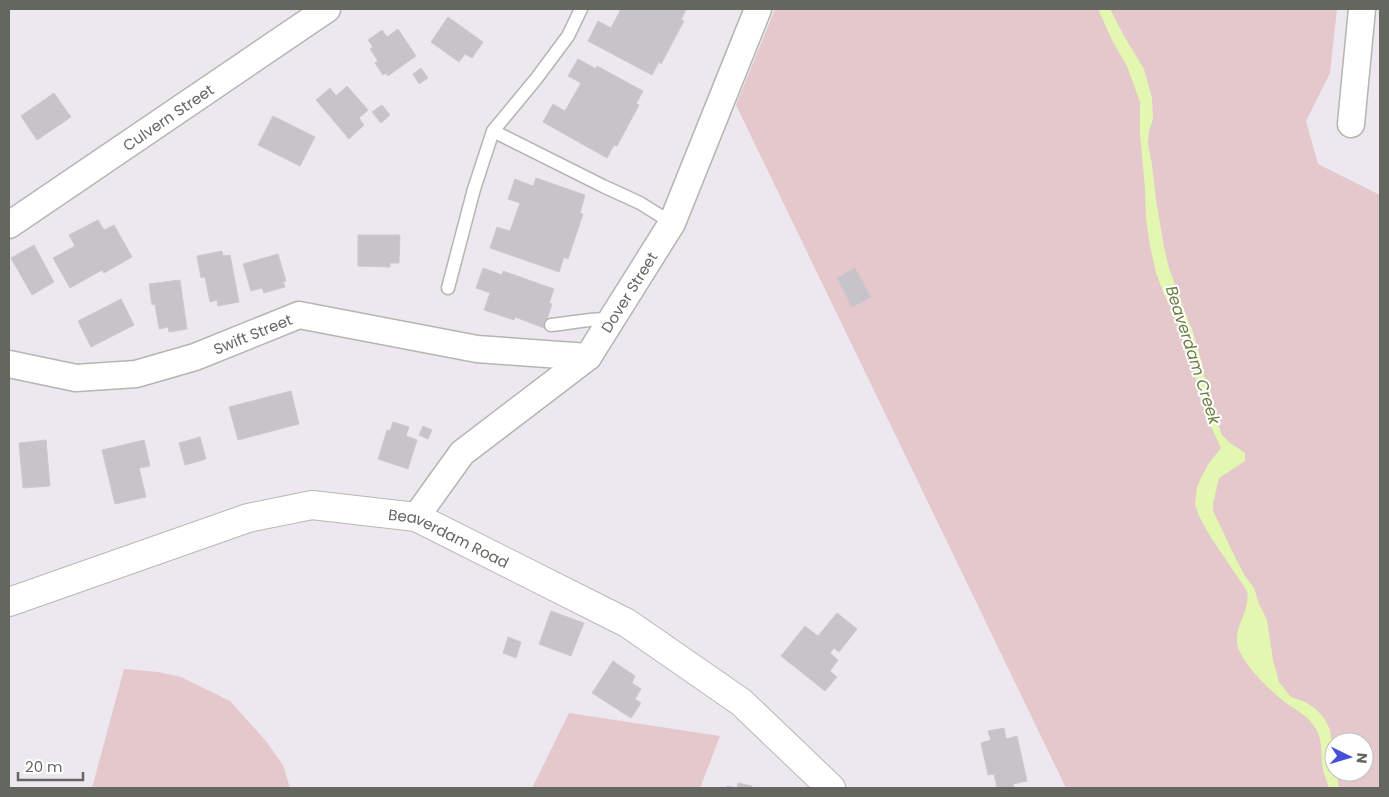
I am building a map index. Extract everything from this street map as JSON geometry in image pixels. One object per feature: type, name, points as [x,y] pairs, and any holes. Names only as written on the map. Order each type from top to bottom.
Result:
[{"type":"street","name":"Culvern Street","points":[[9,225],[327,9]]},
{"type":"street","name":"Dover Street","points":[[416,517],[462,453],[588,357],[672,222],[758,9]]},
{"type":"street","points":[[1351,124],[1362,9]]},
{"type":"street","name":"Swift Street","points":[[9,364],[76,378],[136,374],[195,357],[299,315],[477,349],[588,357]]},
{"type":"street","name":"Beaverdam Road","points":[[9,602],[248,518],[312,505],[416,517],[627,623],[740,702],[831,788]]},
{"type":"lane","points":[[448,288],[474,189],[493,131],[536,79],[568,36],[581,9]]},
{"type":"lane","points":[[493,131],[640,203],[672,222]]},
{"type":"lane","points":[[551,325],[594,318],[612,319]]},
{"type":"shaded area","points":[[775,9],[1337,9],[1330,73],[1306,121],[1318,164],[1380,195],[1380,788],[1066,788],[736,105]]},
{"type":"shaded area","points":[[124,669],[158,672],[181,677],[230,701],[266,741],[283,765],[290,788],[92,788]]},
{"type":"shaded area","points":[[569,713],[720,736],[700,788],[532,788]]},
{"type":"water","points":[[1098,9],[1110,9],[1144,69],[1152,98],[1153,119],[1149,131],[1148,144],[1169,268],[1192,329],[1202,363],[1208,398],[1222,435],[1245,453],[1245,461],[1219,478],[1213,511],[1237,561],[1254,588],[1267,620],[1273,660],[1279,682],[1291,697],[1305,702],[1316,709],[1324,718],[1330,730],[1330,732],[1324,732],[1324,773],[1319,736],[1314,726],[1305,716],[1265,684],[1251,669],[1241,654],[1238,647],[1237,633],[1248,599],[1247,591],[1210,536],[1195,504],[1197,487],[1201,478],[1209,463],[1221,448],[1207,418],[1198,392],[1191,351],[1179,318],[1165,297],[1156,273],[1146,219],[1140,134],[1140,102],[1127,66],[1113,42]]},
{"type":"water","points":[[1327,782],[1338,782],[1339,788],[1329,788]]},
{"type":"building","points":[[621,9],[686,9],[681,20],[684,21],[661,64],[659,62],[652,75],[588,41],[598,21],[611,28]]},
{"type":"building","points":[[448,17],[483,42],[472,58],[465,54],[459,62],[431,42]]},
{"type":"building","points":[[398,29],[416,56],[388,76],[386,73],[383,75],[375,63],[378,61],[370,49],[373,47],[368,40],[382,30],[387,37]]},
{"type":"building","points":[[578,59],[596,69],[597,66],[643,91],[636,104],[639,105],[617,146],[614,145],[607,158],[543,122],[553,104],[565,111],[581,83],[568,76]]},
{"type":"building","points":[[421,68],[428,78],[419,84],[413,74]]},
{"type":"building","points":[[347,86],[368,110],[359,118],[364,125],[349,139],[316,100],[330,88],[336,96]]},
{"type":"building","points":[[54,93],[71,117],[37,140],[21,116]]},
{"type":"building","points":[[382,105],[390,115],[381,123],[372,112]]},
{"type":"building","points":[[273,116],[315,137],[300,166],[258,145]]},
{"type":"building","points":[[536,178],[585,195],[580,213],[583,214],[568,259],[564,257],[559,272],[490,248],[497,227],[510,231],[520,203],[508,199],[515,179],[533,186]]},
{"type":"building","points":[[98,220],[104,230],[114,225],[132,257],[104,273],[102,270],[70,288],[53,258],[75,246],[69,235]]},
{"type":"building","points":[[358,235],[400,235],[399,263],[390,263],[390,267],[358,266]]},
{"type":"building","points":[[34,245],[54,282],[32,295],[11,258]]},
{"type":"building","points":[[222,251],[223,256],[230,255],[239,302],[218,306],[217,300],[210,302],[205,277],[201,278],[197,256]]},
{"type":"building","points":[[278,254],[286,281],[283,282],[285,287],[264,293],[262,288],[251,291],[243,264]]},
{"type":"building","points":[[483,268],[502,275],[503,271],[554,289],[549,303],[552,304],[544,328],[515,317],[514,320],[484,310],[490,293],[476,288]]},
{"type":"building","points":[[855,268],[871,297],[852,307],[837,278]]},
{"type":"building","points":[[180,280],[187,329],[169,332],[168,327],[159,329],[155,304],[152,305],[149,284]]},
{"type":"building","points":[[121,299],[134,325],[91,347],[78,321]]},
{"type":"building","points":[[291,391],[299,424],[238,440],[229,407]]},
{"type":"building","points":[[393,422],[409,427],[406,436],[417,440],[408,469],[378,459],[387,430],[390,431]]},
{"type":"building","points":[[423,426],[432,430],[428,439],[419,435]]},
{"type":"building","points":[[200,437],[206,459],[185,465],[179,443]]},
{"type":"building","points":[[46,440],[50,486],[23,488],[19,443]]},
{"type":"building","points":[[144,440],[150,466],[139,468],[146,497],[115,504],[102,450]]},
{"type":"building","points":[[551,611],[584,623],[571,656],[539,644]]},
{"type":"building","points":[[837,613],[857,629],[839,652],[834,648],[830,653],[838,660],[830,671],[837,677],[825,691],[781,656],[805,626],[818,636]]},
{"type":"building","points":[[508,637],[521,642],[516,658],[503,653]]},
{"type":"building","points":[[613,661],[635,676],[632,683],[641,689],[635,699],[641,703],[631,718],[592,693]]},
{"type":"building","points":[[1004,728],[1006,739],[1017,736],[1027,781],[1013,784],[1014,788],[997,788],[994,774],[988,775],[981,743],[991,740],[988,731]]},
{"type":"building","points":[[738,783],[752,786],[752,788],[737,788]]},
{"type":"waterway","name":"Beaverdam Creek","points":[[1177,310],[1193,358]]}]
